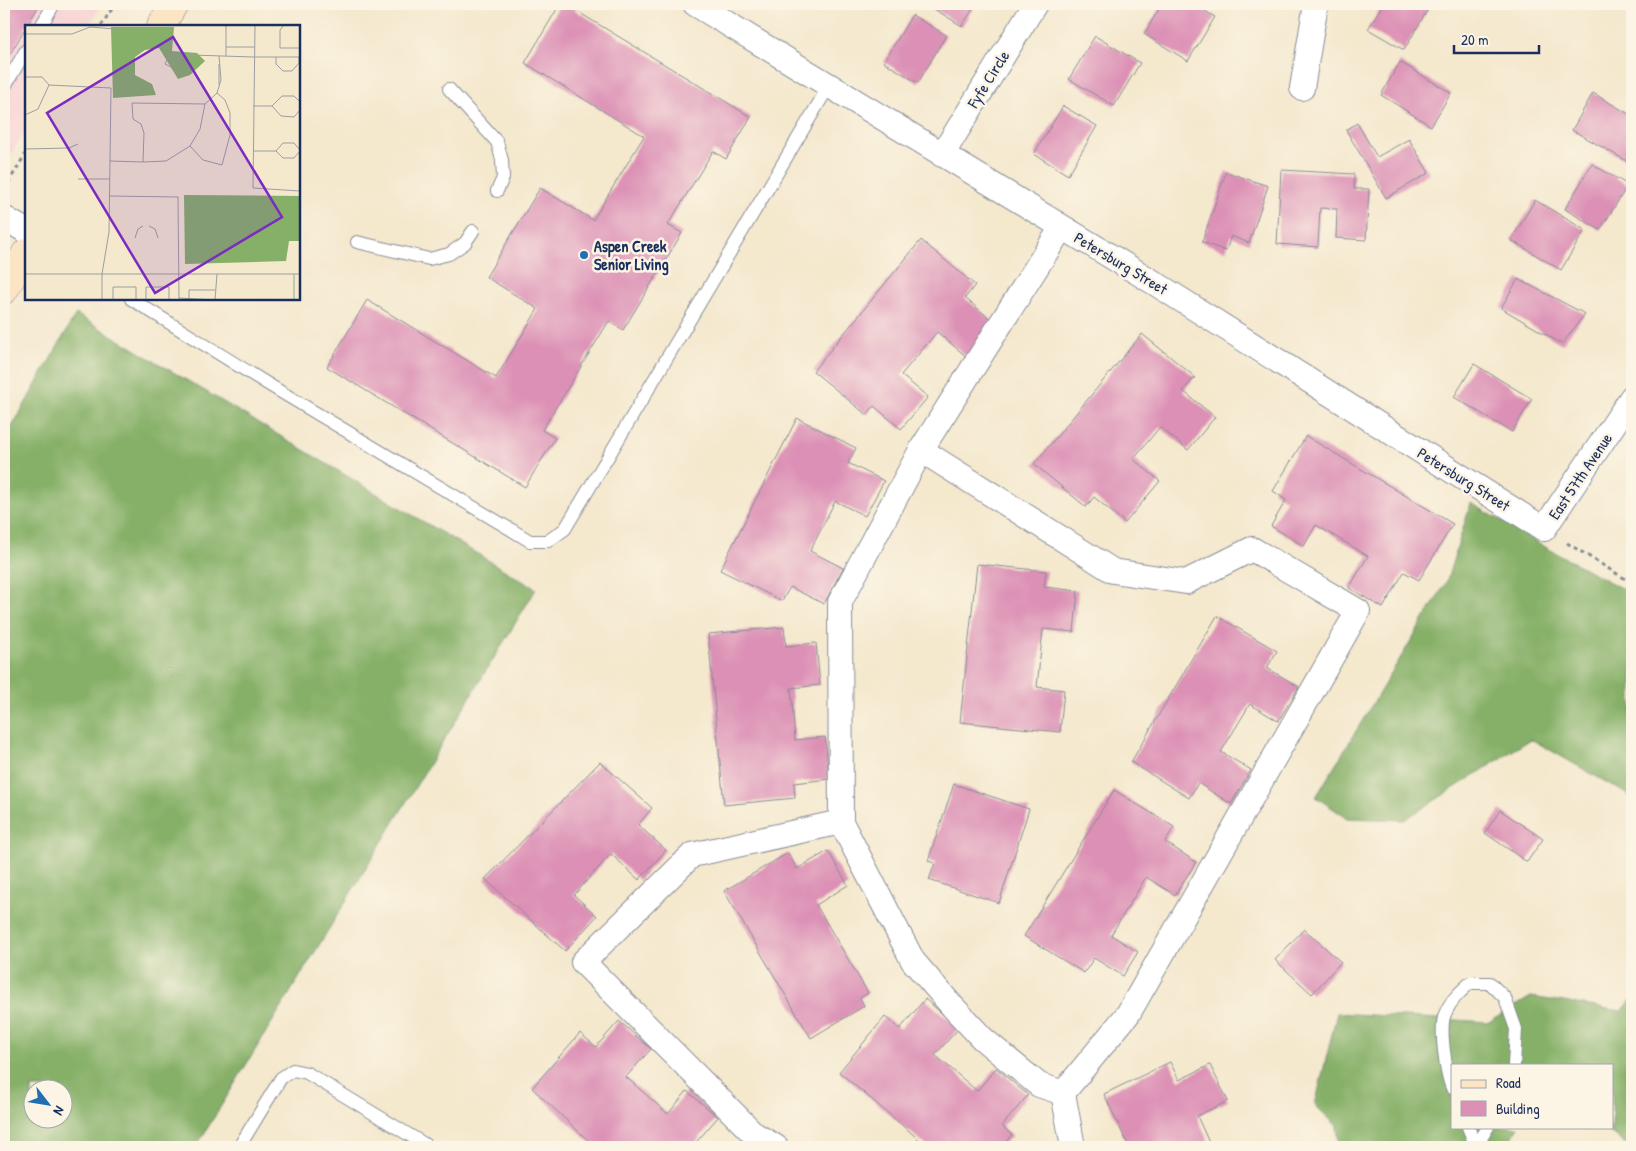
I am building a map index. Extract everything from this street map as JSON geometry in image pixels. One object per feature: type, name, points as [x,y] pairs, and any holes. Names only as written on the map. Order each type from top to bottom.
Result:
[{"type":"main road","points":[[162,25],[174,4]]},
{"type":"main road","points":[[4,290],[25,255]]},
{"type":"street","name":"Petersburg Street","points":[[695,4],[1162,287],[1544,529]]},
{"type":"street","name":"Fyfe Circle","points":[[942,154],[1035,4]]},
{"type":"street","points":[[1302,88],[1316,4]]},
{"type":"street","points":[[4,218],[25,230]]},
{"type":"street","points":[[1062,227],[921,450],[840,602],[841,822],[913,961],[983,1039],[1039,1085],[1063,1093]]},
{"type":"street","name":"East 57th Avenue","points":[[1544,529],[1632,397]]},
{"type":"street","points":[[921,450],[1113,571],[1186,582],[1252,549],[1358,611],[1128,1014],[1063,1093],[1073,1147]]},
{"type":"street","points":[[776,1147],[754,1134],[583,962],[692,855],[841,822]]},
{"type":"lane","points":[[42,25],[54,4]]},
{"type":"lane","points":[[4,88],[25,52]]},
{"type":"lane","points":[[133,300],[271,386],[530,541],[548,541],[565,529],[829,86]]},
{"type":"lane","points":[[449,89],[497,142],[502,160],[503,178],[497,190]]},
{"type":"lane","points":[[357,242],[429,259],[449,254],[465,244],[473,231]]},
{"type":"lane","points":[[1451,1086],[1448,1079],[1444,1048],[1444,1016],[1453,998],[1470,983],[1490,983],[1506,998],[1516,1029],[1514,1064]]},
{"type":"lane","points":[[239,1147],[281,1078],[293,1070],[307,1073],[429,1147]]},
{"type":"lane","points":[[1468,1128],[1476,1147]]},
{"type":"lane","points":[[1476,1147],[1487,1128]]},
{"type":"path","points":[[102,25],[114,4]]},
{"type":"path","points":[[4,190],[25,155]]},
{"type":"path","points":[[1544,529],[1632,583]]},
{"type":"shaded area","points":[[4,4],[102,4],[90,25],[25,25],[25,131],[4,166]]},
{"type":"green space","points":[[76,314],[536,589],[196,1147],[4,1147],[4,441]]},
{"type":"green space","points":[[1471,503],[1547,548],[1632,594],[1632,797],[1531,739],[1404,820],[1347,818],[1316,797],[1446,583]]},
{"type":"green space","points":[[1531,997],[1622,1011],[1632,999],[1632,1147],[1604,1128],[1614,1128],[1614,1064],[1451,1064],[1451,1128],[1518,1128],[1505,1147],[1339,1147],[1337,1126],[1315,1105],[1337,1013],[1489,1022]]},
{"type":"building","points":[[4,4],[40,4],[27,25],[25,25],[25,29],[4,64]]},
{"type":"building","name":"Aspen Creek Senior Living","points":[[560,4],[565,4],[751,117],[726,159],[713,151],[668,225],[682,233],[623,330],[609,321],[542,430],[555,438],[525,487],[327,367],[367,300],[496,378],[538,309],[486,277],[540,188],[593,220],[644,136],[525,63]]},
{"type":"building","points":[[926,4],[976,4],[962,26]]},
{"type":"building","points":[[1162,4],[1193,4],[1215,17],[1188,61],[1144,34]]},
{"type":"building","points":[[1383,4],[1431,4],[1404,50],[1368,29]]},
{"type":"building","points":[[912,15],[946,35],[918,83],[884,62]]},
{"type":"building","points":[[1095,36],[1140,63],[1114,106],[1069,79]]},
{"type":"building","points":[[1400,62],[1451,93],[1431,126],[1381,95]]},
{"type":"building","points":[[1593,93],[1632,116],[1632,164],[1572,130]]},
{"type":"building","points":[[1063,106],[1097,126],[1068,175],[1034,154]]},
{"type":"building","points":[[1357,123],[1377,157],[1409,139],[1429,173],[1386,198],[1346,130]]},
{"type":"building","points":[[1592,164],[1628,185],[1600,230],[1565,209]]},
{"type":"building","points":[[1281,170],[1354,174],[1354,189],[1369,189],[1366,240],[1336,238],[1337,209],[1320,208],[1318,247],[1277,244]]},
{"type":"building","points":[[1226,172],[1268,186],[1249,243],[1231,236],[1226,251],[1202,242]]},
{"type":"building","points":[[1535,200],[1585,230],[1561,270],[1511,240]]},
{"type":"building","points":[[921,240],[975,285],[965,298],[995,323],[967,357],[937,332],[901,375],[928,397],[901,429],[874,406],[867,415],[813,371]]},
{"type":"building","points":[[1518,279],[1585,314],[1562,344],[1501,308]]},
{"type":"building","points":[[1142,334],[1195,377],[1183,391],[1215,417],[1188,450],[1160,427],[1133,459],[1160,481],[1125,523],[1094,497],[1086,507],[1034,464]]},
{"type":"building","points":[[1474,364],[1532,399],[1512,432],[1454,397]]},
{"type":"building","points":[[797,418],[856,448],[848,463],[884,481],[865,516],[835,501],[810,551],[843,568],[824,604],[790,587],[782,601],[720,570]]},
{"type":"building","points":[[1306,436],[1453,524],[1419,580],[1404,572],[1383,608],[1349,588],[1368,556],[1316,525],[1304,546],[1271,526],[1286,500],[1273,491]]},
{"type":"building","points":[[977,564],[1046,571],[1044,587],[1078,591],[1074,632],[1043,629],[1037,687],[1064,690],[1060,732],[960,722]]},
{"type":"building","points":[[1217,616],[1277,651],[1267,668],[1299,687],[1278,721],[1250,704],[1221,752],[1251,770],[1231,804],[1198,783],[1189,798],[1131,762]]},
{"type":"building","points":[[784,627],[786,646],[816,643],[820,685],[791,688],[795,740],[825,737],[829,779],[794,783],[795,798],[724,805],[708,634]]},
{"type":"building","points":[[600,762],[652,808],[638,825],[666,850],[639,880],[611,854],[574,895],[597,916],[565,951],[485,879]]},
{"type":"building","points":[[954,784],[1029,809],[999,903],[929,880],[935,863],[928,861]]},
{"type":"building","points":[[1114,790],[1174,827],[1165,842],[1196,862],[1175,895],[1146,877],[1111,935],[1138,952],[1123,976],[1094,958],[1084,973],[1024,936]]},
{"type":"building","points":[[1500,810],[1543,839],[1527,862],[1485,833]]},
{"type":"building","points":[[828,851],[848,885],[816,905],[868,993],[860,998],[864,1006],[811,1038],[724,891],[788,853],[797,869]]},
{"type":"building","points":[[1304,929],[1341,962],[1312,994],[1275,960]]},
{"type":"building","points":[[925,999],[959,1028],[935,1055],[977,1091],[996,1068],[1028,1095],[1002,1126],[1012,1135],[1001,1147],[928,1147],[839,1072],[885,1017],[900,1029]]},
{"type":"building","points":[[619,1021],[651,1049],[626,1077],[668,1114],[687,1091],[718,1117],[692,1147],[595,1147],[532,1088],[580,1033],[596,1047]]},
{"type":"building","points":[[1170,1062],[1179,1080],[1210,1065],[1228,1101],[1197,1116],[1211,1147],[1129,1147],[1104,1094]]},
{"type":"place","name":"Aspen Creek Senior Living","points":[[584,255]]}]
